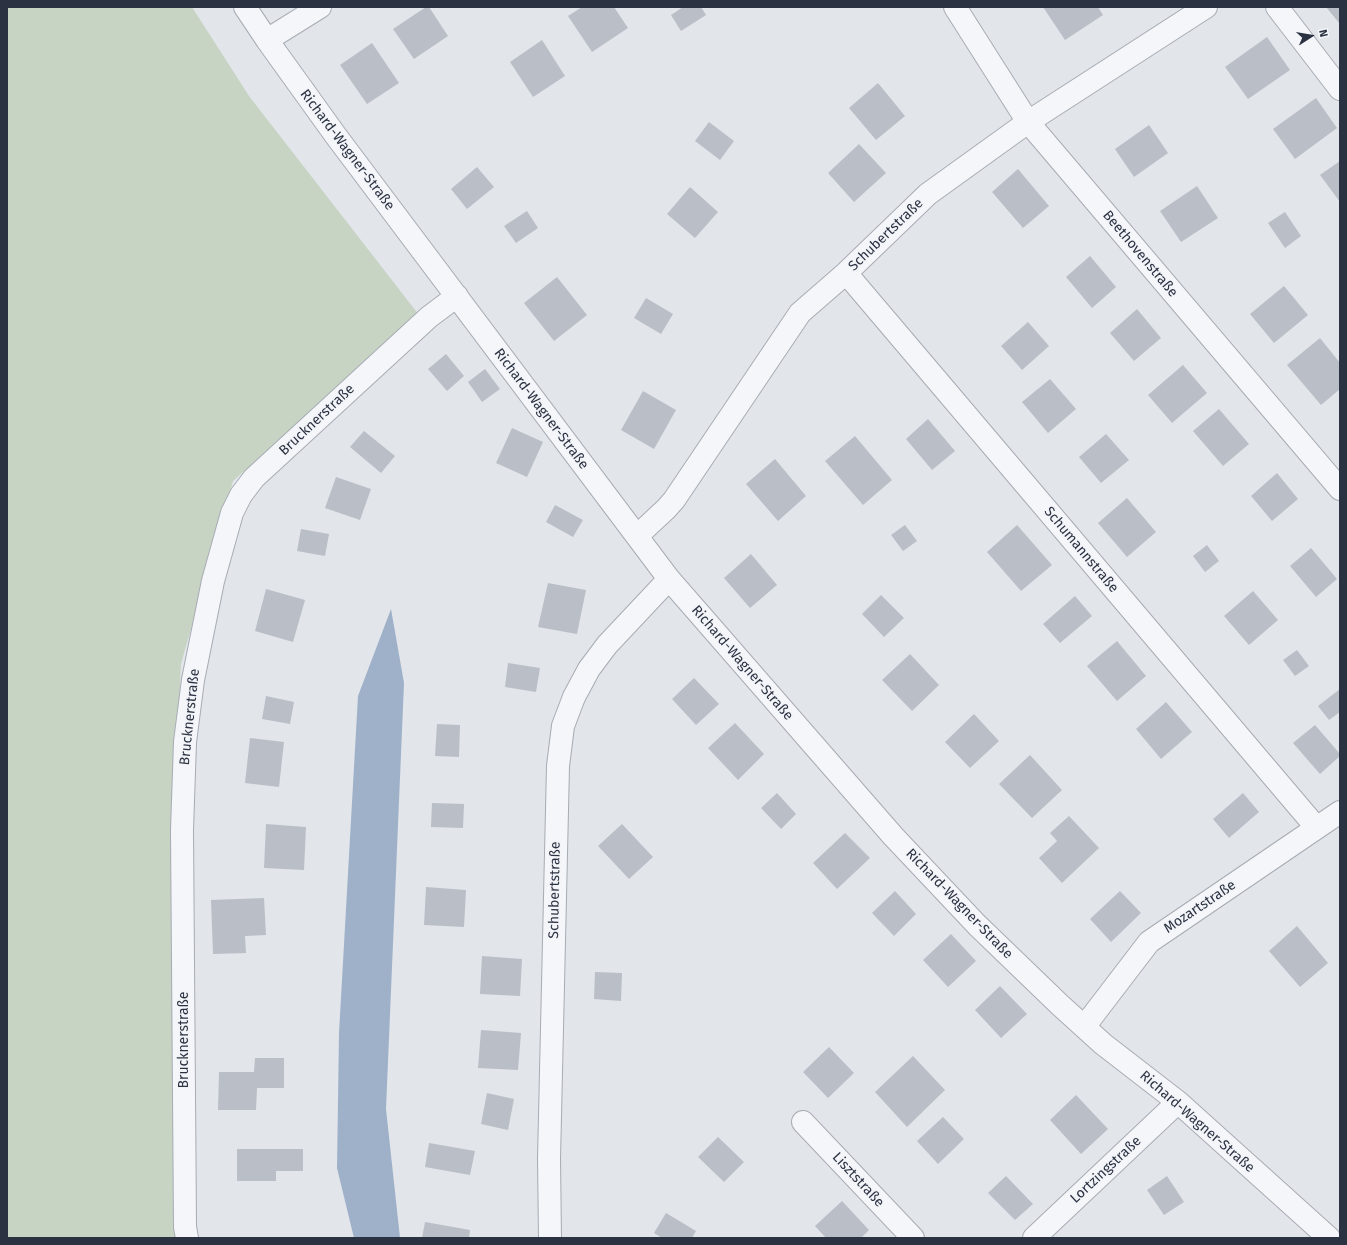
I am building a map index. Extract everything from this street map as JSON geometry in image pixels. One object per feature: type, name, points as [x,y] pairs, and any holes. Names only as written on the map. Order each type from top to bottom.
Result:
[{"type":"street","name":"Richard-Wagner-Straße","points":[[245,7],[336,136],[669,579],[893,836],[977,925],[1084,1027],[1103,1044],[1178,1102],[1329,1238]]},
{"type":"street","points":[[267,40],[320,7]]},
{"type":"street","name":"Beethovenstraße","points":[[955,7],[1028,122],[1340,489]]},
{"type":"street","name":"Schubertstraße","points":[[637,536],[674,500],[800,313],[846,273],[928,194],[1028,122],[1206,7]]},
{"type":"street","points":[[1278,7],[1340,89]]},
{"type":"street","name":"Schumannstraße","points":[[846,273],[1316,827]]},
{"type":"street","name":"Brucknerstraße","points":[[187,1238],[185,1212],[182,838],[185,742],[193,680],[211,589],[232,513],[240,495],[254,478],[429,317],[457,296]]},
{"type":"street","name":"Schubertstraße","points":[[550,1238],[549,1152],[558,766],[563,726],[574,697],[588,669],[607,645],[669,579]]},
{"type":"street","name":"Mozartstraße","points":[[1084,1027],[1149,942],[1340,812]]},
{"type":"street","name":"Lortzingstraße","points":[[1034,1238],[1178,1102]]},
{"type":"street","name":"Lisztstraße","points":[[803,1122],[913,1238]]},
{"type":"green space","points":[[7,7],[192,7],[249,96],[419,315],[233,481],[181,664],[171,892],[178,1238],[7,1238]]},
{"type":"water","points":[[391,609],[404,683],[386,1109],[400,1238],[354,1238],[337,1168],[339,1033],[358,696]]},
{"type":"building","points":[[426,7],[429,7],[448,36],[414,59],[393,29]]},
{"type":"building","points":[[582,7],[614,7],[628,28],[592,52],[568,16]]},
{"type":"building","points":[[683,7],[701,7],[706,15],[681,31],[671,15]]},
{"type":"building","points":[[1043,7],[1098,7],[1103,15],[1065,40]]},
{"type":"building","points":[[1326,7],[1340,7],[1340,24]]},
{"type":"building","points":[[1267,37],[1290,70],[1248,99],[1225,67]]},
{"type":"building","points":[[542,40],[565,76],[533,97],[510,62]]},
{"type":"building","points":[[372,43],[399,83],[367,104],[340,65]]},
{"type":"building","points":[[878,83],[905,116],[876,140],[849,108]]},
{"type":"building","points":[[1316,98],[1337,128],[1295,159],[1273,129]]},
{"type":"building","points":[[709,122],[734,141],[720,160],[695,141]]},
{"type":"building","points":[[1149,125],[1168,153],[1134,177],[1115,149]]},
{"type":"building","points":[[859,144],[886,173],[854,202],[828,173]]},
{"type":"building","points":[[1340,161],[1340,202],[1320,175]]},
{"type":"building","points":[[477,167],[494,187],[467,209],[451,189]]},
{"type":"building","points":[[1018,169],[1049,206],[1023,228],[992,192]]},
{"type":"building","points":[[1197,186],[1218,218],[1181,242],[1160,211]]},
{"type":"building","points":[[690,187],[718,212],[695,238],[667,214]]},
{"type":"building","points":[[527,211],[538,228],[516,243],[504,226]]},
{"type":"building","points":[[1285,212],[1301,236],[1285,248],[1268,223]]},
{"type":"building","points":[[1090,256],[1116,287],[1092,308],[1066,277]]},
{"type":"building","points":[[557,277],[587,315],[554,341],[524,303]]},
{"type":"building","points":[[1284,286],[1308,315],[1274,343],[1250,314]]},
{"type":"building","points":[[646,298],[673,314],[661,334],[634,318]]},
{"type":"building","points":[[1137,309],[1161,338],[1134,361],[1110,333]]},
{"type":"building","points":[[1028,322],[1049,346],[1022,370],[1001,346]]},
{"type":"building","points":[[1320,338],[1340,363],[1340,389],[1321,405],[1287,365]]},
{"type":"building","points":[[446,354],[464,376],[447,391],[428,369]]},
{"type":"building","points":[[1183,365],[1207,393],[1172,423],[1148,395]]},
{"type":"building","points":[[485,369],[500,389],[482,402],[468,382]]},
{"type":"building","points":[[1050,379],[1076,409],[1048,433],[1022,402]]},
{"type":"building","points":[[643,391],[676,410],[654,449],[621,430]]},
{"type":"building","points":[[1219,409],[1249,444],[1223,466],[1193,431]]},
{"type":"building","points":[[928,419],[955,451],[932,470],[906,439]]},
{"type":"building","points":[[512,428],[543,442],[527,477],[496,463]]},
{"type":"building","points":[[364,431],[395,456],[381,473],[350,447]]},
{"type":"building","points":[[1106,434],[1129,460],[1101,483],[1079,457]]},
{"type":"building","points":[[855,436],[892,480],[863,505],[825,461]]},
{"type":"building","points":[[775,459],[806,496],[778,521],[746,484]]},
{"type":"building","points":[[1277,473],[1298,499],[1272,521],[1251,496]]},
{"type":"building","points":[[336,477],[371,489],[360,520],[325,508]]},
{"type":"building","points":[[1127,498],[1156,532],[1127,557],[1098,523]]},
{"type":"building","points":[[555,505],[583,520],[573,537],[546,522]]},
{"type":"building","points":[[905,525],[917,541],[903,551],[891,535]]},
{"type":"building","points":[[1017,525],[1052,565],[1021,591],[987,552]]},
{"type":"building","points":[[301,529],[329,534],[325,556],[297,551]]},
{"type":"building","points":[[1207,545],[1219,561],[1205,572],[1193,556]]},
{"type":"building","points":[[1311,548],[1337,579],[1316,597],[1290,566]]},
{"type":"building","points":[[751,554],[777,585],[750,608],[724,578]]},
{"type":"building","points":[[548,583],[586,590],[577,634],[538,627]]},
{"type":"building","points":[[266,589],[305,600],[293,642],[255,631]]},
{"type":"building","points":[[1253,591],[1278,620],[1249,645],[1224,616]]},
{"type":"building","points":[[881,595],[904,618],[884,637],[862,614]]},
{"type":"building","points":[[1075,596],[1092,616],[1060,643],[1043,624]]},
{"type":"building","points":[[1117,641],[1146,676],[1117,701],[1087,666]]},
{"type":"building","points":[[1297,650],[1309,666],[1295,676],[1283,660]]},
{"type":"building","points":[[910,654],[939,685],[912,711],[882,680]]},
{"type":"building","points":[[508,663],[540,668],[536,692],[505,687]]},
{"type":"building","points":[[694,678],[719,704],[696,725],[672,699]]},
{"type":"building","points":[[1340,689],[1340,712],[1329,720],[1318,706]]},
{"type":"building","points":[[266,696],[294,702],[290,724],[262,719]]},
{"type":"building","points":[[1166,702],[1192,732],[1161,759],[1136,729]]},
{"type":"building","points":[[974,714],[999,741],[970,768],[945,742]]},
{"type":"building","points":[[735,723],[764,754],[738,780],[708,748]]},
{"type":"building","points":[[437,724],[460,725],[459,757],[435,756]]},
{"type":"building","points":[[1315,725],[1340,754],[1340,756],[1320,774],[1293,743]]},
{"type":"building","points":[[250,738],[284,742],[279,787],[245,783]]},
{"type":"building","points":[[1030,755],[1062,790],[1032,818],[999,784]]},
{"type":"building","points":[[777,793],[796,814],[781,829],[761,808]]},
{"type":"building","points":[[1243,793],[1259,812],[1229,838],[1213,819]]},
{"type":"building","points":[[432,803],[464,804],[463,828],[431,827]]},
{"type":"building","points":[[1069,816],[1099,848],[1062,883],[1039,858],[1057,841],[1050,833]]},
{"type":"building","points":[[266,824],[306,827],[304,870],[264,868]]},
{"type":"building","points":[[622,824],[653,857],[629,879],[598,846]]},
{"type":"building","points":[[845,833],[870,858],[837,889],[813,863]]},
{"type":"building","points":[[426,887],[466,890],[464,927],[424,925]]},
{"type":"building","points":[[895,891],[916,914],[894,936],[872,913]]},
{"type":"building","points":[[1120,891],[1141,913],[1111,942],[1090,919]]},
{"type":"building","points":[[264,898],[266,935],[245,936],[246,953],[213,954],[211,900]]},
{"type":"building","points":[[1297,926],[1328,963],[1300,987],[1269,951]]},
{"type":"building","points":[[951,934],[976,961],[948,987],[923,960]]},
{"type":"building","points":[[482,956],[522,959],[520,996],[480,994]]},
{"type":"building","points":[[595,972],[622,973],[621,1001],[594,999]]},
{"type":"building","points":[[1000,986],[1027,1014],[1001,1038],[975,1010]]},
{"type":"building","points":[[481,1030],[521,1033],[518,1070],[478,1068]]},
{"type":"building","points":[[829,1047],[854,1073],[828,1098],[803,1072]]},
{"type":"building","points":[[913,1056],[945,1090],[907,1127],[875,1092]]},
{"type":"building","points":[[255,1058],[284,1058],[284,1088],[257,1088],[256,1110],[218,1110],[219,1072],[254,1072]]},
{"type":"building","points":[[487,1093],[514,1099],[508,1130],[481,1124]]},
{"type":"building","points":[[1076,1095],[1108,1129],[1081,1154],[1050,1120]]},
{"type":"building","points":[[943,1117],[964,1139],[938,1164],[917,1141]]},
{"type":"building","points":[[718,1137],[744,1162],[724,1182],[698,1157]]},
{"type":"building","points":[[429,1143],[475,1151],[470,1175],[425,1167]]},
{"type":"building","points":[[237,1149],[303,1149],[303,1171],[276,1171],[276,1181],[237,1181]]},
{"type":"building","points":[[1006,1176],[1033,1204],[1015,1220],[988,1193]]},
{"type":"building","points":[[1167,1176],[1184,1202],[1164,1215],[1147,1190]]},
{"type":"building","points":[[842,1201],[869,1230],[861,1238],[826,1238],[815,1226]]},
{"type":"building","points":[[666,1213],[696,1231],[692,1238],[662,1238],[654,1233]]},
{"type":"building","points":[[425,1222],[470,1230],[469,1238],[422,1238]]}]
